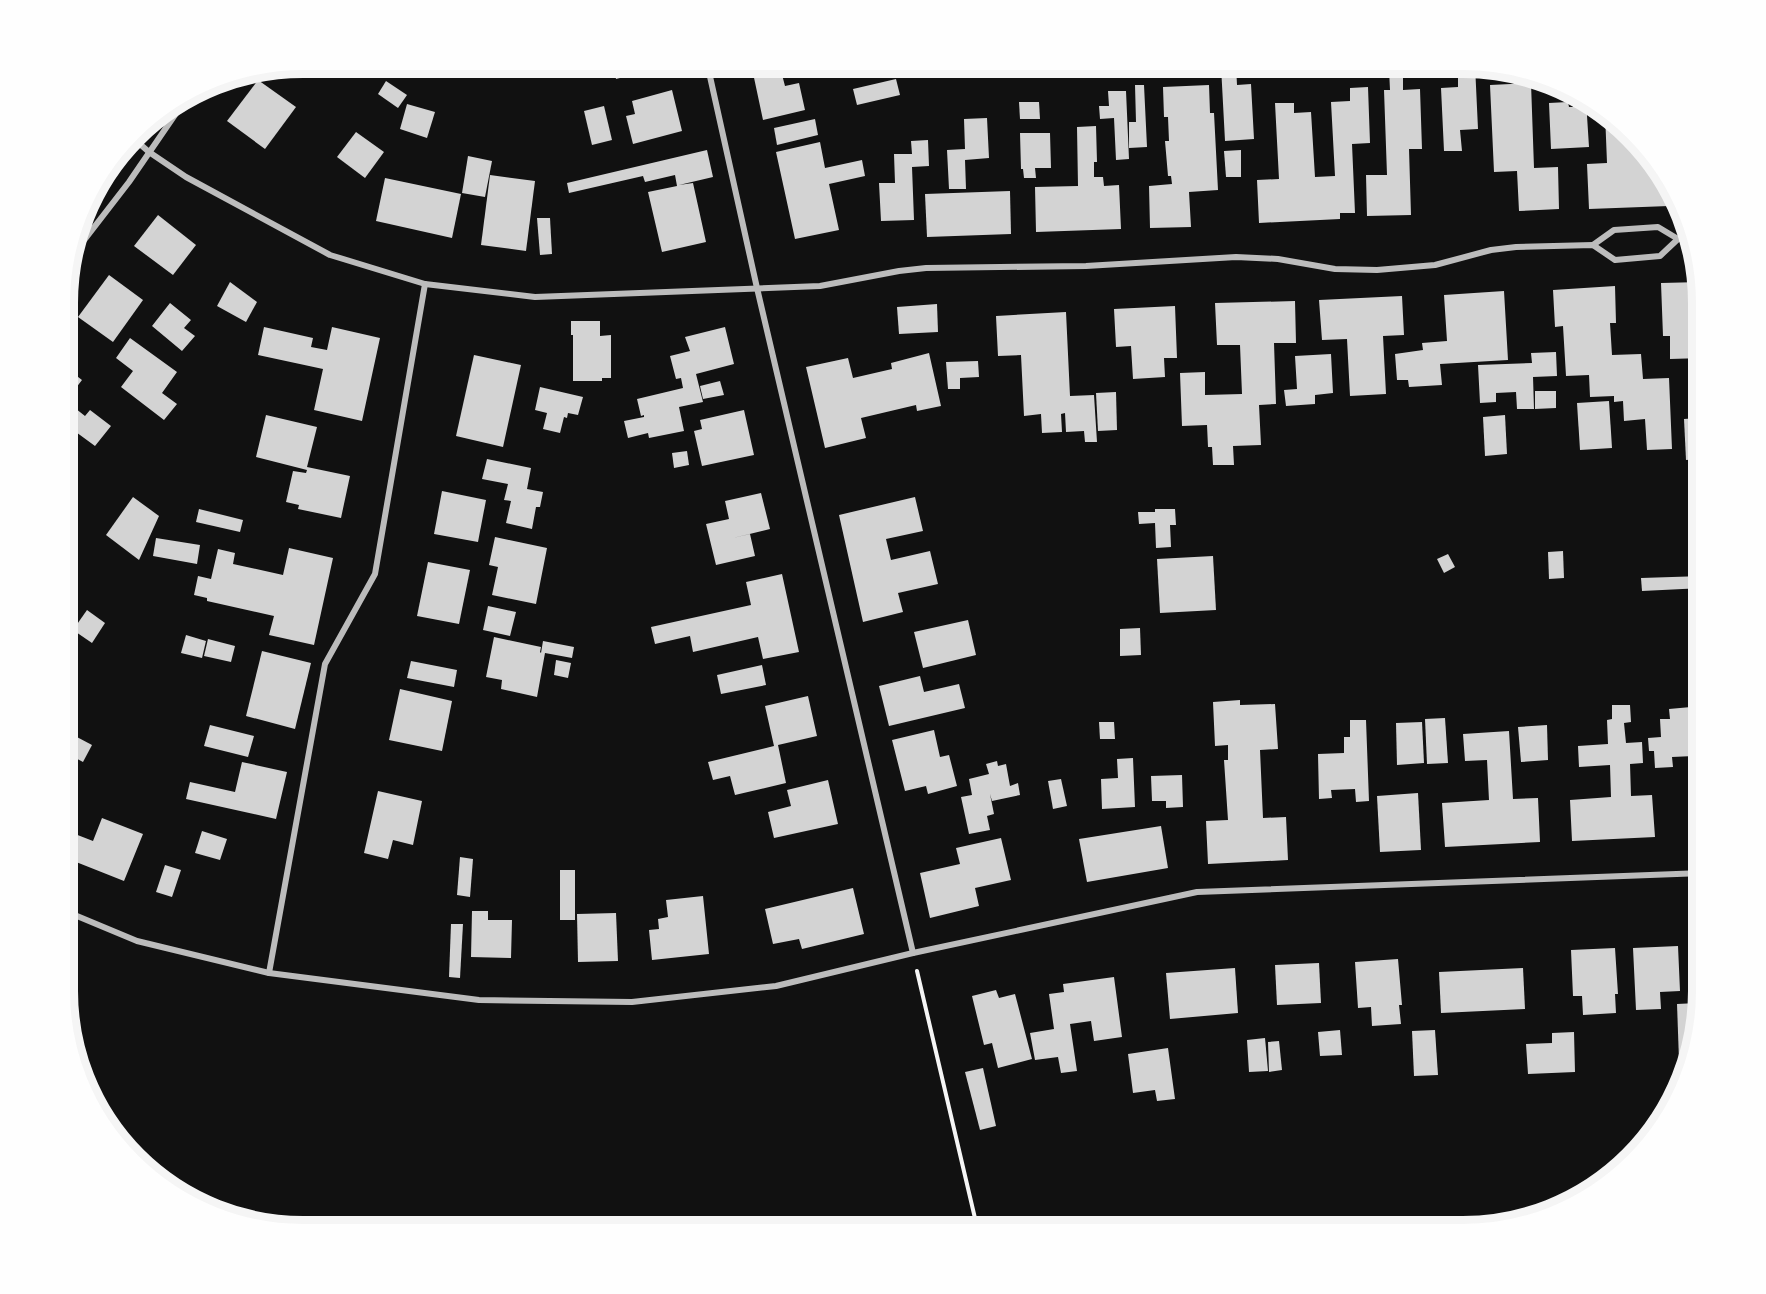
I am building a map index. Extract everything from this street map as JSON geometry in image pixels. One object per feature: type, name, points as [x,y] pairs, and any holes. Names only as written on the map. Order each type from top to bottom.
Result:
[{"type":"street","points":[[709,74],[757,288],[913,953]]},
{"type":"street","points":[[81,244],[129,182],[178,110]]},
{"type":"street","points":[[139,143],[186,177],[330,255],[425,284],[535,297],[820,286],[926,268],[1086,266],[1236,257],[1278,259],[1335,269],[1377,270],[1435,265],[1491,250],[1516,247],[1593,245],[1614,230],[1658,227],[1678,239],[1683,239]]},
{"type":"street","points":[[1593,245],[1615,260],[1660,256],[1678,239]]},
{"type":"street","points":[[269,973],[325,664],[375,574],[425,284]]},
{"type":"street","points":[[74,915],[137,941],[269,973],[479,1000],[632,1002],[776,986],[913,953],[1197,892],[1692,873]]},
{"type":"path","points":[[913,953],[975,1220]]},
{"type":"building","points":[[615,74],[636,74],[616,79]]},
{"type":"building","points":[[753,74],[782,74],[785,86],[799,83],[805,110],[763,120]]},
{"type":"building","points":[[1221,74],[1236,74],[1237,85],[1251,84],[1254,139],[1225,141]]},
{"type":"building","points":[[1389,74],[1403,74],[1403,90],[1420,89],[1422,149],[1409,149],[1411,215],[1367,216],[1366,175],[1387,175],[1384,90],[1390,90]]},
{"type":"building","points":[[1458,74],[1475,74],[1478,129],[1460,130],[1462,151],[1444,151],[1441,88],[1458,87]]},
{"type":"building","points":[[896,79],[900,95],[857,105],[853,89]]},
{"type":"building","points":[[258,80],[296,107],[265,149],[227,121]]},
{"type":"building","points":[[386,81],[407,95],[398,108],[378,94]]},
{"type":"building","points":[[1531,84],[1534,168],[1558,167],[1559,209],[1519,211],[1517,171],[1494,172],[1490,85]]},
{"type":"building","points":[[1135,85],[1144,85],[1147,147],[1129,148],[1129,122],[1136,122]]},
{"type":"building","points":[[1209,85],[1210,113],[1214,113],[1218,190],[1189,192],[1191,227],[1150,228],[1149,186],[1172,184],[1171,176],[1168,176],[1165,141],[1169,141],[1168,117],[1164,117],[1163,87]]},
{"type":"building","points":[[1368,87],[1370,143],[1352,144],[1355,213],[1340,213],[1340,219],[1259,223],[1257,180],[1279,179],[1275,103],[1294,103],[1294,113],[1311,112],[1315,177],[1335,176],[1331,102],[1350,101],[1350,88]]},
{"type":"building","points":[[672,90],[682,131],[633,144],[626,116],[635,114],[632,101]]},
{"type":"building","points":[[1108,91],[1126,91],[1129,159],[1116,160],[1114,118],[1100,119],[1099,106],[1109,106]]},
{"type":"building","points":[[1573,101],[1587,109],[1589,147],[1551,149],[1549,103],[1568,102],[1569,107],[1573,107]]},
{"type":"building","points":[[1019,102],[1039,102],[1040,119],[1020,119]]},
{"type":"building","points":[[407,104],[435,112],[427,138],[400,129]]},
{"type":"building","points":[[604,106],[612,140],[592,145],[584,111]]},
{"type":"building","points":[[987,118],[989,158],[965,160],[966,189],[949,189],[947,150],[965,149],[964,119]]},
{"type":"building","points":[[815,119],[818,135],[777,145],[774,128]]},
{"type":"building","points":[[1605,123],[1645,163],[1662,188],[1669,206],[1589,209],[1587,164],[1607,163]]},
{"type":"building","points":[[1096,126],[1097,162],[1094,162],[1094,177],[1103,177],[1104,186],[1119,185],[1121,229],[1036,232],[1035,187],[1078,186],[1077,127]]},
{"type":"building","points":[[356,132],[384,152],[365,178],[337,157]]},
{"type":"building","points":[[1020,133],[1050,133],[1051,168],[1035,168],[1036,178],[1024,178],[1023,169],[1021,169]]},
{"type":"building","points":[[928,140],[929,166],[912,167],[914,220],[881,221],[879,183],[895,183],[894,154],[912,154],[911,141]]},
{"type":"building","points":[[820,142],[825,168],[862,160],[865,176],[829,184],[839,230],[795,239],[776,152]]},
{"type":"building","points":[[707,150],[713,177],[679,185],[693,183],[706,242],[662,252],[648,192],[677,186],[675,175],[645,182],[643,176],[569,193],[567,183]]},
{"type":"building","points":[[1241,150],[1241,177],[1226,177],[1224,151]]},
{"type":"building","points":[[468,156],[492,161],[485,197],[462,193]]},
{"type":"building","points":[[490,175],[535,181],[526,251],[481,245]]},
{"type":"building","points":[[385,178],[461,194],[452,238],[376,221]]},
{"type":"building","points":[[1010,191],[1011,234],[927,237],[925,194]]},
{"type":"building","points":[[158,215],[196,245],[173,275],[134,246]]},
{"type":"building","points":[[537,218],[550,218],[552,254],[540,255]]},
{"type":"building","points":[[109,275],[143,300],[113,342],[78,317]]},
{"type":"building","points":[[230,282],[257,302],[246,322],[217,306]]},
{"type":"building","points":[[1692,282],[1692,358],[1670,359],[1670,336],[1663,336],[1661,283]]},
{"type":"building","points":[[1615,286],[1616,323],[1610,323],[1612,355],[1641,354],[1643,379],[1669,378],[1672,449],[1647,450],[1645,419],[1624,421],[1623,401],[1614,402],[1614,396],[1590,397],[1589,375],[1566,376],[1563,326],[1555,327],[1553,290]]},
{"type":"building","points":[[1504,291],[1508,360],[1440,364],[1442,385],[1409,387],[1408,380],[1397,380],[1395,354],[1423,350],[1422,343],[1447,341],[1444,295]]},
{"type":"building","points":[[1402,296],[1404,335],[1383,336],[1386,394],[1350,396],[1347,339],[1322,340],[1319,300]]},
{"type":"building","points":[[1295,301],[1296,343],[1274,343],[1276,404],[1259,405],[1261,445],[1233,446],[1234,465],[1213,465],[1212,447],[1208,447],[1207,425],[1182,426],[1180,373],[1205,372],[1205,395],[1242,394],[1240,345],[1217,345],[1215,303]]},
{"type":"building","points":[[170,303],[191,320],[184,328],[195,336],[182,351],[152,326]]},
{"type":"building","points":[[937,304],[938,332],[899,334],[897,307]]},
{"type":"building","points":[[1175,306],[1177,358],[1164,358],[1165,377],[1133,379],[1131,346],[1116,347],[1114,309]]},
{"type":"building","points":[[1066,312],[1070,396],[1094,395],[1097,442],[1085,442],[1084,431],[1066,432],[1065,413],[1061,414],[1062,432],[1042,433],[1041,414],[1024,416],[1021,355],[998,356],[996,316]]},
{"type":"building","points":[[571,321],[600,321],[600,336],[611,335],[611,378],[602,378],[602,381],[573,381]]},
{"type":"building","points":[[264,327],[313,338],[311,347],[327,350],[332,327],[380,338],[362,421],[314,410],[323,369],[258,355]]},
{"type":"building","points":[[725,327],[734,364],[696,374],[703,402],[679,407],[684,431],[649,438],[648,433],[628,438],[624,421],[644,417],[644,415],[641,416],[637,399],[683,388],[681,378],[676,379],[670,356],[690,351],[685,337]]},
{"type":"building","points":[[130,338],[177,372],[162,393],[177,404],[164,420],[121,387],[133,371],[116,358]]},
{"type":"building","points":[[1556,352],[1557,376],[1533,377],[1534,409],[1517,409],[1516,392],[1496,393],[1496,402],[1480,403],[1478,365],[1532,363],[1531,353]]},
{"type":"building","points":[[929,353],[941,406],[917,411],[916,405],[861,418],[866,438],[825,448],[806,367],[848,358],[853,378],[892,369],[891,363]]},
{"type":"building","points":[[1331,354],[1333,393],[1315,395],[1315,404],[1286,406],[1284,390],[1297,389],[1295,356]]},
{"type":"building","points":[[474,355],[521,365],[503,447],[456,436]]},
{"type":"building","points":[[978,361],[979,377],[960,378],[960,389],[948,389],[946,362]]},
{"type":"building","points":[[74,374],[82,380],[74,390]]},
{"type":"building","points":[[720,381],[724,395],[703,399],[700,386]]},
{"type":"building","points":[[540,387],[583,397],[578,415],[568,413],[567,418],[564,417],[560,433],[543,429],[547,413],[535,410]]},
{"type":"building","points":[[1535,391],[1556,391],[1556,408],[1535,409]]},
{"type":"building","points":[[1116,392],[1117,430],[1098,431],[1096,393]]},
{"type":"building","points":[[1609,401],[1612,448],[1580,450],[1577,403]]},
{"type":"building","points":[[74,407],[85,416],[90,410],[111,426],[95,446],[74,431]]},
{"type":"building","points":[[744,410],[754,455],[702,466],[694,431],[702,429],[700,420]]},
{"type":"building","points":[[266,415],[317,427],[307,467],[350,476],[341,518],[298,509],[299,505],[286,502],[293,471],[306,473],[307,470],[256,457]]},
{"type":"building","points":[[1505,415],[1507,454],[1485,456],[1483,417]]},
{"type":"building","points":[[1692,418],[1692,460],[1686,460],[1684,419]]},
{"type":"building","points":[[687,451],[689,465],[674,468],[672,453]]},
{"type":"building","points":[[487,459],[531,468],[527,489],[543,492],[540,507],[536,507],[532,529],[506,523],[511,501],[504,500],[508,484],[482,479]]},
{"type":"building","points":[[442,491],[486,500],[478,542],[434,534]]},
{"type":"building","points":[[761,493],[770,529],[729,539],[750,534],[755,556],[716,565],[706,524],[729,519],[725,501]]},
{"type":"building","points":[[133,497],[159,516],[139,560],[106,535]]},
{"type":"building","points":[[915,497],[923,531],[886,539],[891,560],[930,551],[938,584],[898,593],[903,612],[863,622],[839,515]]},
{"type":"building","points":[[199,509],[243,520],[240,532],[196,522]]},
{"type":"building","points":[[1155,509],[1175,509],[1176,525],[1170,525],[1171,547],[1156,548],[1155,523],[1139,524],[1138,512],[1155,512]]},
{"type":"building","points":[[495,537],[547,548],[536,604],[492,595],[498,567],[489,565]]},
{"type":"building","points":[[156,538],[200,545],[197,564],[153,556]]},
{"type":"building","points":[[289,548],[333,558],[314,645],[269,635],[274,616],[207,601],[207,598],[194,595],[198,576],[211,579],[218,549],[235,553],[233,564],[283,575]]},
{"type":"building","points":[[1563,551],[1564,578],[1549,579],[1548,552]]},
{"type":"building","points":[[1448,554],[1455,567],[1444,573],[1437,559]]},
{"type":"building","points":[[1213,556],[1216,610],[1160,613],[1157,559]]},
{"type":"building","points":[[428,562],[470,570],[459,624],[417,616]]},
{"type":"building","points":[[782,574],[799,652],[763,659],[758,637],[693,652],[690,636],[655,644],[651,627],[751,605],[746,582]]},
{"type":"building","points":[[1692,576],[1692,589],[1642,591],[1641,578]]},
{"type":"building","points":[[488,606],[516,612],[510,636],[483,630]]},
{"type":"building","points":[[87,610],[105,623],[92,643],[74,629]]},
{"type":"building","points":[[968,620],[976,655],[923,668],[914,632]]},
{"type":"building","points":[[1140,628],[1141,655],[1120,656],[1120,629]]},
{"type":"building","points":[[186,635],[206,641],[202,658],[181,653]]},
{"type":"building","points":[[494,637],[541,647],[541,653],[543,641],[574,647],[572,658],[545,653],[537,697],[501,689],[502,680],[486,677]]},
{"type":"building","points":[[208,639],[235,646],[231,662],[204,656]]},
{"type":"building","points":[[262,651],[311,663],[295,729],[246,716]]},
{"type":"building","points":[[556,660],[571,663],[568,678],[554,675]]},
{"type":"building","points":[[411,661],[457,670],[454,687],[407,678]]},
{"type":"building","points":[[762,665],[766,685],[721,694],[717,675]]},
{"type":"building","points":[[920,676],[924,692],[959,684],[965,708],[889,726],[879,686]]},
{"type":"building","points":[[400,689],[452,701],[442,751],[389,740]]},
{"type":"building","points":[[808,696],[817,736],[778,745],[786,783],[735,795],[730,776],[713,780],[708,762],[774,746],[765,706]]},
{"type":"building","points":[[1240,700],[1240,705],[1275,704],[1278,749],[1260,750],[1263,818],[1286,817],[1288,860],[1208,864],[1206,821],[1228,820],[1224,760],[1228,760],[1228,745],[1215,746],[1213,702]]},
{"type":"building","points":[[1612,705],[1630,705],[1631,722],[1624,723],[1626,743],[1642,742],[1643,763],[1630,764],[1631,796],[1652,795],[1655,837],[1572,841],[1570,800],[1611,797],[1610,765],[1579,767],[1578,746],[1608,744],[1607,720],[1612,719]]},
{"type":"building","points":[[1691,707],[1692,756],[1672,757],[1673,767],[1655,768],[1654,751],[1649,751],[1648,738],[1661,737],[1660,719],[1670,719],[1669,709]]},
{"type":"building","points":[[1445,718],[1448,763],[1427,764],[1425,719]]},
{"type":"building","points":[[1350,720],[1366,720],[1369,801],[1356,802],[1355,789],[1331,790],[1332,798],[1319,799],[1318,754],[1344,753],[1344,737],[1350,737]]},
{"type":"building","points":[[1099,722],[1114,722],[1115,739],[1100,739]]},
{"type":"building","points":[[1422,722],[1424,763],[1397,765],[1396,723]]},
{"type":"building","points":[[210,725],[254,736],[248,757],[204,746]]},
{"type":"building","points":[[1547,725],[1548,760],[1521,762],[1518,727]]},
{"type":"building","points":[[934,730],[940,757],[949,755],[957,786],[928,794],[926,786],[905,791],[892,740]]},
{"type":"building","points":[[1509,731],[1513,799],[1538,798],[1540,842],[1445,847],[1442,803],[1489,800],[1487,760],[1465,761],[1463,734]]},
{"type":"building","points":[[75,736],[92,745],[83,762],[74,757]]},
{"type":"building","points":[[1133,758],[1135,807],[1102,809],[1101,779],[1118,778],[1117,759]]},
{"type":"building","points":[[997,761],[998,766],[1006,764],[1010,786],[1018,783],[1020,795],[992,801],[990,794],[994,814],[987,816],[990,830],[969,834],[961,797],[972,795],[969,779],[989,774],[986,764]]},
{"type":"building","points":[[242,762],[287,772],[276,819],[186,799],[190,782],[235,792]]},
{"type":"building","points":[[1182,775],[1183,807],[1166,808],[1166,801],[1152,801],[1151,776]]},
{"type":"building","points":[[1061,779],[1067,806],[1053,809],[1048,781]]},
{"type":"building","points":[[828,780],[838,824],[774,838],[768,812],[791,806],[787,790]]},
{"type":"building","points":[[378,791],[422,801],[413,845],[393,840],[388,859],[364,853]]},
{"type":"building","points":[[1418,793],[1421,850],[1380,852],[1377,796]]},
{"type":"building","points":[[102,818],[143,834],[124,881],[74,861],[75,834],[93,841]]},
{"type":"building","points":[[1161,826],[1168,868],[1087,882],[1079,839]]},
{"type":"building","points":[[202,831],[227,839],[220,860],[195,853]]},
{"type":"building","points":[[1001,838],[1011,880],[975,888],[979,906],[930,918],[920,873],[960,864],[956,848]]},
{"type":"building","points":[[460,857],[473,859],[470,897],[457,895]]},
{"type":"building","points":[[165,865],[181,870],[172,897],[156,892]]},
{"type":"building","points":[[560,870],[575,870],[575,920],[560,920]]},
{"type":"building","points":[[853,888],[864,934],[802,949],[799,939],[773,944],[765,909]]},
{"type":"building","points":[[703,896],[709,954],[652,960],[649,930],[659,929],[658,919],[668,917],[666,900]]},
{"type":"building","points":[[472,911],[488,911],[488,920],[512,920],[511,958],[471,957]]},
{"type":"building","points":[[616,913],[618,961],[578,962],[577,914]]},
{"type":"building","points":[[451,924],[463,924],[460,978],[449,977]]},
{"type":"building","points":[[1678,946],[1680,991],[1660,992],[1661,1009],[1636,1010],[1633,948]]},
{"type":"building","points":[[1615,948],[1618,994],[1615,994],[1616,1013],[1583,1015],[1582,996],[1573,996],[1571,950]]},
{"type":"building","points":[[1398,959],[1402,1005],[1399,1005],[1401,1024],[1372,1026],[1371,1007],[1358,1008],[1355,962]]},
{"type":"building","points":[[1319,963],[1321,1003],[1277,1005],[1275,965]]},
{"type":"building","points":[[1235,968],[1238,1013],[1170,1019],[1166,973]]},
{"type":"building","points":[[1523,968],[1525,1009],[1441,1013],[1439,972]]},
{"type":"building","points":[[1114,977],[1122,1037],[1094,1041],[1091,1021],[1070,1024],[1077,1071],[1061,1073],[1058,1057],[1035,1060],[1030,1033],[1054,1029],[1049,994],[1064,992],[1063,984]]},
{"type":"building","points":[[996,990],[999,998],[1015,994],[1032,1059],[998,1068],[992,1043],[984,1045],[972,996]]},
{"type":"building","points":[[1692,1003],[1685,1050],[1682,1060],[1679,1060],[1677,1004]]},
{"type":"building","points":[[1340,1030],[1342,1055],[1320,1056],[1318,1032]]},
{"type":"building","points":[[1435,1030],[1438,1075],[1414,1076],[1412,1031]]},
{"type":"building","points":[[1574,1032],[1575,1072],[1528,1074],[1526,1044],[1552,1043],[1552,1033]]},
{"type":"building","points":[[1265,1038],[1268,1071],[1249,1072],[1247,1040]]},
{"type":"building","points":[[1279,1041],[1282,1070],[1269,1072],[1268,1042]]},
{"type":"building","points":[[1168,1048],[1175,1099],[1157,1101],[1155,1090],[1133,1093],[1128,1054]]},
{"type":"building","points":[[983,1068],[996,1126],[980,1130],[965,1072]]}]
